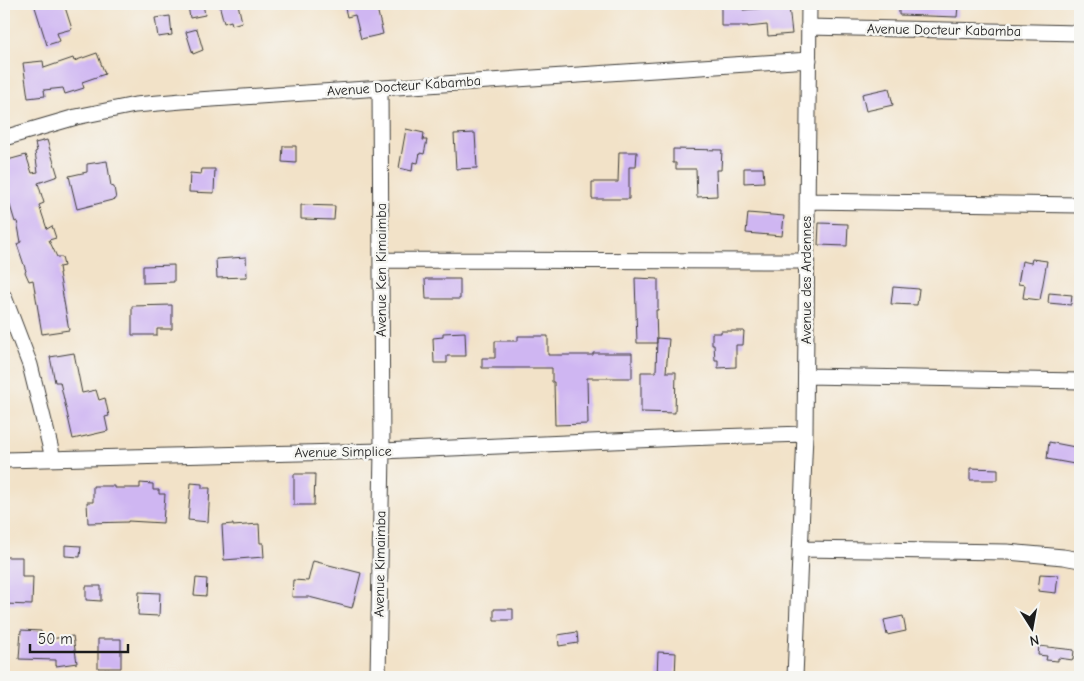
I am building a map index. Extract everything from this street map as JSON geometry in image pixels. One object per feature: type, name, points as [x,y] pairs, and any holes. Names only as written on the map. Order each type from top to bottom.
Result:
[{"type":"street","name":"Avenue des Ardennes","points":[[794,677],[805,434],[809,4]]},
{"type":"street","name":"Avenue Docteur Kabamba","points":[[808,27],[1080,33]]},
{"type":"street","name":"Avenue Docteur Kabamba","points":[[4,138],[76,117],[135,105],[409,85],[809,60]]},
{"type":"street","name":"Avenue Ken Kimaimba","points":[[380,88],[382,451]]},
{"type":"street","points":[[807,201],[1080,205]]},
{"type":"street","points":[[381,260],[806,261]]},
{"type":"street","points":[[4,297],[30,365],[53,458]]},
{"type":"street","points":[[806,376],[1080,381]]},
{"type":"street","name":"Avenue Simplice","points":[[4,460],[382,451],[805,434]]},
{"type":"street","name":"Avenue Kimaimba","points":[[378,677],[382,451]]},
{"type":"street","points":[[800,549],[1007,552],[1080,560]]},
{"type":"building","points":[[34,4],[64,4],[72,29],[57,33],[60,41],[47,45]]},
{"type":"building","points":[[203,4],[205,15],[190,18],[188,6]]},
{"type":"building","points":[[219,4],[238,4],[242,22],[232,25],[231,21],[224,23]]},
{"type":"building","points":[[344,4],[376,4],[383,34],[361,39],[355,15],[347,17]]},
{"type":"building","points":[[721,4],[743,4],[743,10],[789,6],[792,34],[768,36],[767,25],[748,27],[721,26]]},
{"type":"building","points":[[899,5],[958,6],[957,17],[899,15]]},
{"type":"building","points":[[170,16],[172,35],[158,37],[155,18]]},
{"type":"building","points":[[197,29],[203,50],[193,54],[186,32]]},
{"type":"building","points":[[97,53],[105,74],[82,82],[84,88],[65,94],[63,88],[44,90],[45,96],[28,98],[23,63],[43,61],[44,68],[73,58],[74,61]]},
{"type":"building","points":[[889,88],[893,105],[866,111],[862,94]]},
{"type":"building","points":[[406,129],[424,133],[423,140],[427,140],[424,154],[420,153],[418,163],[413,162],[412,171],[399,168]]},
{"type":"building","points":[[475,133],[477,168],[456,169],[454,134]]},
{"type":"building","points":[[47,140],[58,176],[38,183],[44,203],[39,205],[47,229],[52,226],[56,238],[49,240],[57,257],[62,257],[64,266],[59,267],[59,273],[69,330],[42,334],[33,280],[29,281],[25,272],[17,244],[21,242],[17,221],[15,222],[6,192],[4,193],[4,161],[26,155],[32,173],[38,172],[35,143]]},
{"type":"building","points":[[283,146],[296,146],[296,163],[282,162]]},
{"type":"building","points":[[673,149],[722,150],[721,170],[716,170],[717,196],[697,197],[696,169],[676,169],[676,163],[673,163]]},
{"type":"building","points":[[619,152],[637,152],[636,167],[629,167],[629,199],[592,199],[592,182],[618,182]]},
{"type":"building","points":[[107,161],[111,186],[114,187],[116,199],[77,209],[69,176],[87,172],[87,164]]},
{"type":"building","points":[[744,168],[763,168],[764,182],[744,183]]},
{"type":"building","points":[[202,169],[215,169],[214,193],[189,192],[190,173],[201,174]]},
{"type":"building","points":[[301,205],[335,206],[334,220],[301,219]]},
{"type":"building","points":[[748,213],[784,216],[782,236],[746,233]]},
{"type":"building","points":[[819,223],[848,224],[847,246],[818,245]]},
{"type":"building","points":[[246,257],[247,277],[217,278],[216,259]]},
{"type":"building","points":[[1032,259],[1047,261],[1040,300],[1023,298],[1025,285],[1018,284],[1022,261],[1031,263]]},
{"type":"building","points":[[174,265],[174,282],[143,283],[143,266]]},
{"type":"building","points":[[635,278],[658,279],[658,310],[656,310],[657,343],[637,343]]},
{"type":"building","points":[[425,279],[460,279],[460,299],[426,299]]},
{"type":"building","points":[[893,287],[919,289],[917,305],[891,304]]},
{"type":"building","points":[[1049,293],[1072,295],[1071,305],[1048,303]]},
{"type":"building","points":[[172,305],[172,329],[157,329],[157,335],[132,335],[132,306]]},
{"type":"building","points":[[721,331],[744,331],[743,345],[736,345],[736,367],[718,368],[718,360],[715,360],[714,345],[712,345],[712,333],[721,333]]},
{"type":"building","points":[[465,332],[466,356],[447,356],[447,363],[434,363],[433,338],[443,337],[443,333]]},
{"type":"building","points":[[518,336],[548,336],[548,355],[632,353],[632,378],[587,378],[588,424],[555,425],[552,368],[482,368],[482,358],[495,358],[495,341],[518,341]]},
{"type":"building","points":[[657,338],[669,339],[666,372],[676,372],[675,413],[641,412],[641,372],[656,372]]},
{"type":"building","points":[[74,353],[82,393],[96,390],[99,400],[105,398],[109,416],[105,417],[108,431],[73,439],[60,382],[55,382],[50,357]]},
{"type":"building","points":[[1049,442],[1080,448],[1080,465],[1047,459]]},
{"type":"building","points":[[970,468],[998,469],[998,480],[970,480]]},
{"type":"building","points":[[294,474],[315,474],[314,505],[294,505]]},
{"type":"building","points":[[140,483],[153,484],[153,490],[159,490],[159,494],[165,494],[163,523],[128,521],[88,523],[87,502],[93,502],[93,486],[140,488]]},
{"type":"building","points":[[191,483],[202,484],[202,488],[210,488],[208,522],[188,520]]},
{"type":"building","points":[[233,524],[233,526],[259,524],[260,543],[263,543],[264,557],[224,560],[222,525]]},
{"type":"building","points":[[65,545],[81,546],[80,557],[65,556]]},
{"type":"building","points":[[4,557],[22,557],[22,577],[33,577],[32,605],[4,604]]},
{"type":"building","points":[[313,561],[361,573],[352,608],[309,597],[292,597],[293,580],[308,581]]},
{"type":"building","points":[[1040,574],[1058,575],[1056,593],[1038,591]]},
{"type":"building","points":[[196,578],[207,579],[206,596],[194,595]]},
{"type":"building","points":[[86,586],[101,586],[101,601],[86,600]]},
{"type":"building","points":[[139,592],[160,593],[159,616],[138,615]]},
{"type":"building","points":[[494,609],[513,609],[513,620],[494,620]]},
{"type":"building","points":[[903,616],[906,631],[887,635],[884,620]]},
{"type":"building","points":[[21,630],[41,631],[41,640],[73,636],[77,663],[56,666],[56,660],[19,659]]},
{"type":"building","points":[[577,632],[578,643],[559,646],[558,635]]},
{"type":"building","points":[[98,639],[121,639],[121,668],[98,668]]},
{"type":"building","points":[[1039,646],[1074,650],[1073,660],[1058,658],[1058,661],[1046,660],[1047,656],[1038,655]]},
{"type":"building","points":[[658,652],[676,653],[675,677],[657,677]]}]
